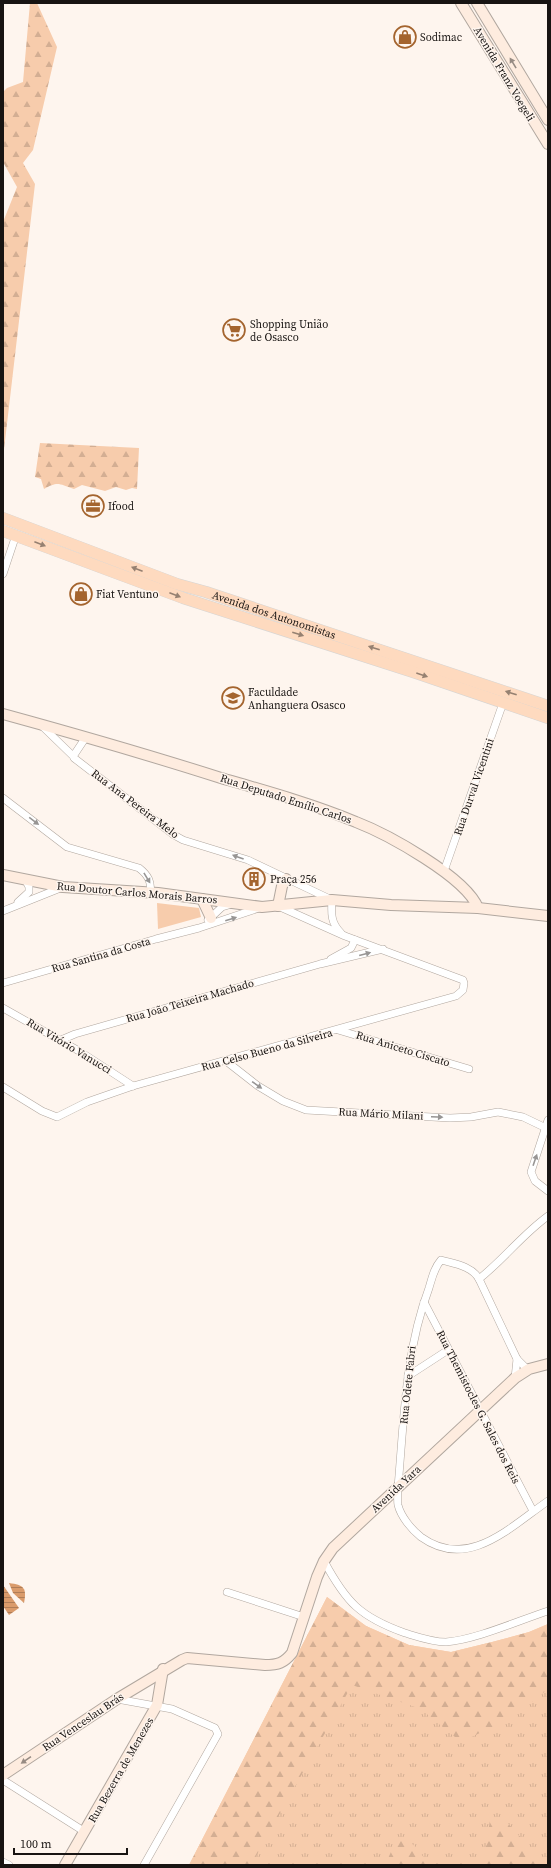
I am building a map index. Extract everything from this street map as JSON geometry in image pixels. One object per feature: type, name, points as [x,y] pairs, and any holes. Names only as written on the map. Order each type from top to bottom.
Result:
[{"type":"main road","name":"Avenida dos Autonomistas","points":[[3,518],[177,584],[206,592],[548,706]]},
{"type":"main road","name":"Avenida dos Autonomistas","points":[[3,531],[183,598],[322,642],[548,718]]},
{"type":"street","name":"Avenida Franz Voegeli","points":[[461,3],[548,144]]},
{"type":"street","name":"Avenida Franz Voegeli","points":[[477,3],[548,120]]},
{"type":"street","points":[[509,82],[514,81],[522,85],[536,100]]},
{"type":"street","points":[[3,574],[16,535]]},
{"type":"street","name":"Rua Durval Vicentini","points":[[444,871],[503,703]]},
{"type":"street","name":"Rua Deputado Emílio Carlos","points":[[3,714],[86,737],[263,790],[357,822],[396,842],[444,871],[470,894],[478,908]]},
{"type":"street","name":"Rua Ana Pereira Melo","points":[[40,724],[74,756],[174,835],[183,840],[248,860],[332,900]]},
{"type":"street","points":[[74,756],[86,737]]},
{"type":"street","points":[[3,798],[67,847],[139,868],[144,872],[151,884],[150,893]]},
{"type":"street","name":"Rua Doutor Carlos Morais Barros","points":[[3,875],[26,881],[63,887],[150,893],[262,907],[278,906],[344,936],[383,949],[462,980]]},
{"type":"street","points":[[286,879],[282,886],[278,906],[332,900],[391,905],[478,908],[548,916]]},
{"type":"street","points":[[3,911],[22,900],[29,892],[29,887],[26,881]]},
{"type":"street","points":[[3,911],[63,887]]},
{"type":"street","points":[[202,899],[210,918]]},
{"type":"street","points":[[332,900],[332,919],[337,929],[344,936]]},
{"type":"street","name":"Rua Santina da Costa","points":[[199,928],[222,907],[238,903]]},
{"type":"street","name":"Rua Santina da Costa","points":[[3,983],[199,928],[262,907]]},
{"type":"street","points":[[315,924],[332,919]]},
{"type":"street","name":"Rua João Teixeira Machado","points":[[320,964],[346,952],[351,948],[355,940]]},
{"type":"street","name":"Rua João Teixeira Machado","points":[[60,1040],[75,1034],[320,964],[383,949]]},
{"type":"street","name":"Rua Celso Bueno da Silveira","points":[[3,1087],[51,1116],[62,1116],[87,1102],[133,1086],[456,996],[463,990],[464,983],[462,980]]},
{"type":"street","name":"Rua Vitório Vanucci","points":[[3,1008],[60,1040],[133,1086]]},
{"type":"street","name":"Rua Aniceto Ciscato","points":[[338,1030],[469,1069]]},
{"type":"street","name":"Rua Mário Milani","points":[[226,1061],[268,1092],[283,1101],[306,1110],[450,1118],[471,1117],[498,1112],[547,1124]]},
{"type":"street","points":[[547,1124],[531,1172],[535,1182],[548,1191]]},
{"type":"street","points":[[528,1370],[517,1359],[480,1279],[496,1265],[527,1232],[548,1216]]},
{"type":"street","name":"Rua Odete Fabri","points":[[480,1279],[476,1273],[470,1269],[441,1260],[437,1265],[414,1336],[408,1376],[398,1487],[398,1505],[404,1518],[418,1535],[431,1544],[445,1550],[461,1550],[481,1546],[508,1530],[548,1501]]},
{"type":"street","name":"Rua Themistocles G. Sales dos Reis","points":[[424,1302],[479,1411],[533,1512]]},
{"type":"street","points":[[408,1376],[448,1350]]},
{"type":"street","points":[[515,1378],[517,1359]]},
{"type":"street","name":"Avenida Yara","points":[[292,1653],[324,1561],[333,1548],[515,1378],[528,1370],[548,1364]]},
{"type":"street","points":[[324,1561],[344,1595],[360,1611],[382,1624],[423,1639],[446,1642],[467,1638],[548,1610]]},
{"type":"street","points":[[228,1592],[304,1617]]},
{"type":"street","name":"Rua Venceslau Brás","points":[[3,1775],[117,1699],[163,1670],[187,1658],[265,1665],[277,1664],[287,1660],[292,1653]]},
{"type":"street","name":"Rua Bezerra de Menezes","points":[[66,1865],[157,1706],[163,1670]]},
{"type":"street","points":[[117,1699],[172,1709],[214,1728],[217,1737],[144,1865]]},
{"type":"street","points":[[3,1780],[85,1832]]},
{"type":"street","points":[[3,1862],[9,1865]]},
{"type":"green space","points":[[30,3],[37,3],[57,47],[33,150],[23,163],[35,184],[3,458],[3,222],[17,187],[3,162],[3,92],[7,88],[23,82]]},
{"type":"green space","points":[[40,443],[139,448],[137,489],[132,488],[126,490],[116,487],[105,491],[82,485],[74,489],[56,484],[44,489],[41,479],[35,477]]},
{"type":"green space","points":[[157,903],[199,908],[201,917],[158,929]]},
{"type":"green space","points":[[327,1597],[366,1626],[409,1645],[451,1652],[529,1632],[548,1624],[548,1865],[189,1865]]},
{"type":"green space","points":[[327,1597],[366,1626],[409,1645],[451,1652],[529,1632],[548,1624],[548,1689],[513,1717],[461,1742],[421,1709],[352,1685],[251,1865],[189,1865]]},
{"type":"green space","points":[[504,1819],[539,1858],[539,1865],[483,1865],[490,1820]]},
{"type":"green space","points":[[404,1837],[419,1850],[428,1865],[385,1865],[396,1841]]},
{"type":"shaded area","points":[[9,1583],[21,1586],[23,1588],[25,1591],[24,1603],[13,1593]]},
{"type":"shaded area","points":[[3,1585],[19,1608],[9,1615],[3,1606]]},
{"type":"place","name":"Sodimac","points":[[405,37]]},
{"type":"place","name":"Shopping União de Osasco","points":[[234,330]]},
{"type":"place","name":"Ifood","points":[[93,506]]},
{"type":"place","name":"Fiat Ventuno","points":[[81,594]]},
{"type":"place","name":"Faculdade Anhanguera Osasco","points":[[233,698]]},
{"type":"place","name":"Praça 256","points":[[254,879]]}]
